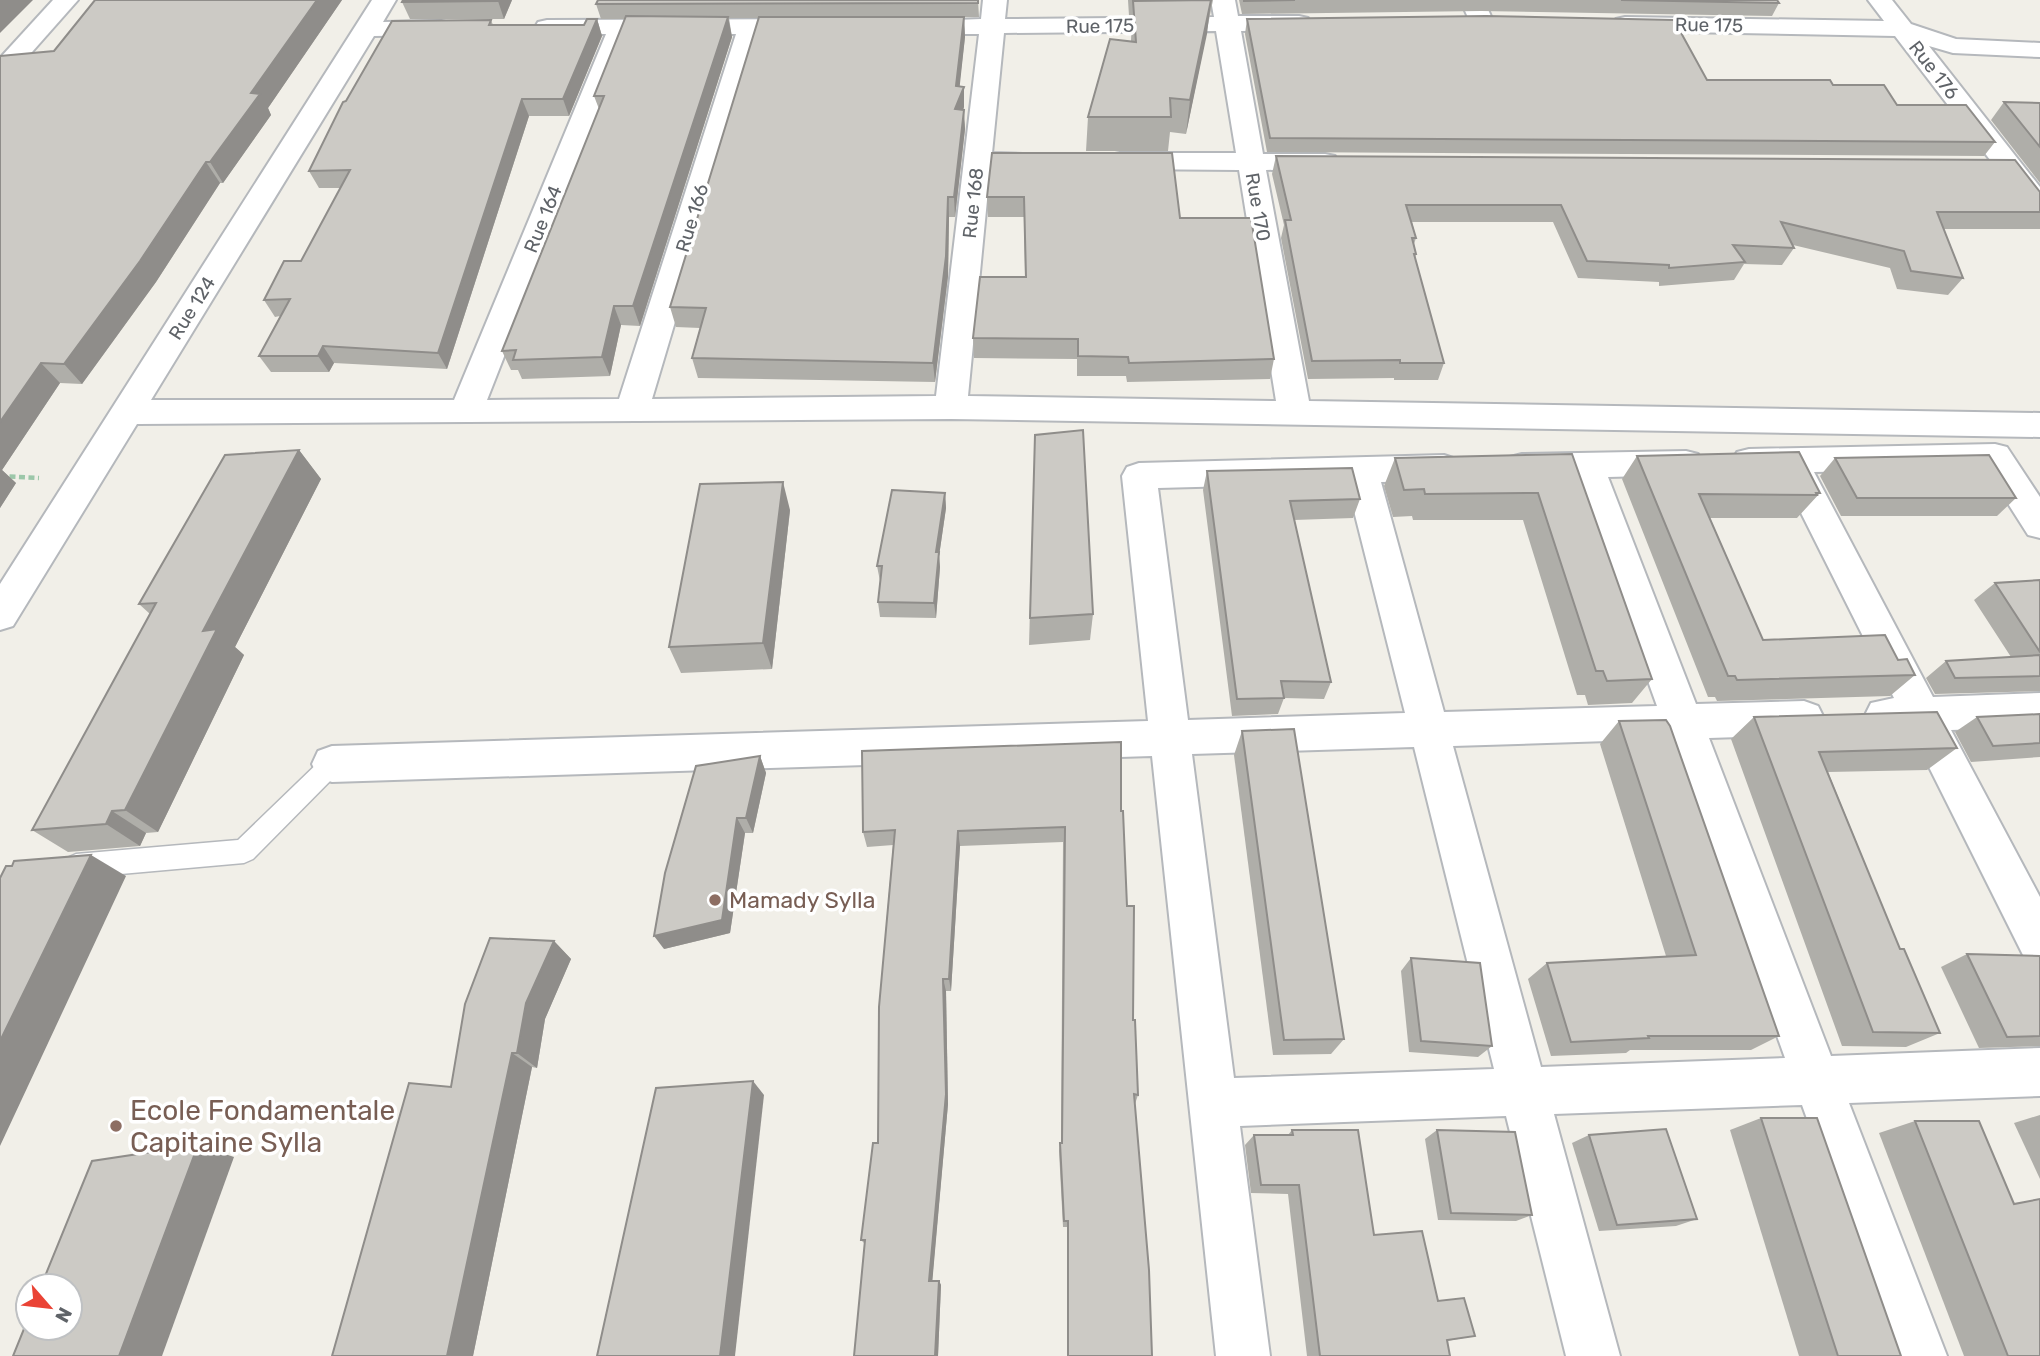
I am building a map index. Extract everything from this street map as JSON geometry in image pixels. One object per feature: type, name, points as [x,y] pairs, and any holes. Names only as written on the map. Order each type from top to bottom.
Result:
[{"type":"street","points":[[0,73],[65,0]]},
{"type":"street","name":"Rue 124","points":[[0,615],[384,0]]},
{"type":"street","points":[[1652,0],[1664,25]]},
{"type":"street","name":"Rue 176","points":[[1880,0],[2040,206]]},
{"type":"street","points":[[1454,22],[1476,11],[1507,22]]},
{"type":"street","name":"Rue 175","points":[[885,27],[994,14],[1225,12],[1320,23]]},
{"type":"street","name":"Rue 170","points":[[1225,12],[1295,414]]},
{"type":"street","name":"Rue 168","points":[[951,407],[994,14]]},
{"type":"street","name":"Rue 175","points":[[1599,23],[1902,29],[1953,46],[2040,50]]},
{"type":"street","name":"Rue 164","points":[[466,411],[621,26]]},
{"type":"street","name":"Rue 166","points":[[632,411],[751,26]]},
{"type":"street","points":[[527,27],[832,26]]},
{"type":"street","points":[[367,29],[460,28]]},
{"type":"street","points":[[978,160],[1073,161]]},
{"type":"street","points":[[1101,161],[1347,162]]},
{"type":"street","points":[[1982,167],[2010,167]]},
{"type":"street","points":[[127,412],[951,407],[2040,425]]},
{"type":"street","points":[[1243,1356],[1139,476],[1995,456],[2040,526]]},
{"type":"street","points":[[1791,460],[2040,942]]},
{"type":"street","points":[[1587,465],[1920,1356]]},
{"type":"street","points":[[1361,470],[1593,1356]]},
{"type":"street","points":[[332,764],[2040,710]]},
{"type":"street","points":[[1213,1103],[2040,1072]]},
{"type":"lane","points":[[54,868],[244,851],[332,764]]},
{"type":"building","points":[[95,0],[317,0],[251,93],[260,94],[210,162],[206,162],[140,261],[64,364],[41,363],[0,422],[0,56],[54,51]]},
{"type":"building","points":[[403,0],[499,0],[402,2]]},
{"type":"building","points":[[598,0],[978,0],[978,3],[596,4]]},
{"type":"building","points":[[1211,0],[1190,100],[1170,98],[1171,117],[1088,117],[1110,39],[1136,42],[1133,1]]},
{"type":"building","points":[[1621,0],[1777,0],[1779,3]]},
{"type":"building","points":[[626,16],[728,17],[633,306],[614,306],[602,357],[513,360],[516,350],[502,351],[604,96],[594,96]]},
{"type":"building","points":[[1486,16],[1674,20],[1707,80],[1830,80],[1833,85],[1884,85],[1897,105],[1966,105],[1995,142],[1270,138],[1247,19]]},
{"type":"building","points":[[759,17],[964,17],[956,86],[964,87],[955,109],[964,110],[954,197],[948,197],[946,256],[933,363],[692,358],[706,308],[670,307]]},
{"type":"building","points":[[587,19],[597,19],[563,99],[522,99],[438,353],[323,346],[318,356],[259,356],[290,299],[264,300],[284,261],[301,261],[350,170],[309,171],[343,102],[392,21],[491,20],[489,25],[584,25]]},
{"type":"building","points":[[2004,102],[2040,103],[2040,147]]},
{"type":"building","points":[[992,153],[1172,153],[1180,218],[1251,218],[1274,359],[1129,363],[1128,357],[1078,356],[1078,339],[973,338],[980,277],[1026,277],[1024,197],[987,197]]},
{"type":"building","points":[[1276,156],[2015,160],[2040,192],[2040,212],[1937,212],[1963,278],[1911,271],[1904,251],[1781,222],[1794,248],[1733,245],[1745,262],[1669,268],[1669,265],[1587,261],[1561,205],[1406,205],[1416,238],[1412,238],[1414,254],[1444,363],[1400,363],[1400,360],[1312,361],[1285,220],[1291,220]]},
{"type":"building","points":[[1083,430],[1093,614],[1030,618],[1035,435]]},
{"type":"building","points":[[299,450],[203,631],[217,629],[125,810],[112,811],[106,824],[32,830],[156,603],[139,604],[225,455]]},
{"type":"building","points":[[1799,452],[1820,493],[1816,493],[1817,495],[1699,494],[1763,640],[1885,635],[1898,660],[1907,659],[1915,675],[1737,680],[1735,676],[1728,676],[1637,456]]},
{"type":"building","points":[[1572,454],[1652,679],[1607,681],[1603,671],[1596,671],[1538,493],[1425,494],[1424,489],[1404,490],[1395,458]]},
{"type":"building","points":[[1989,455],[2016,498],[1857,498],[1835,458]]},
{"type":"building","points":[[1352,468],[1360,499],[1290,501],[1331,682],[1281,681],[1284,698],[1237,699],[1207,471]]},
{"type":"building","points":[[783,482],[763,643],[669,647],[700,484]]},
{"type":"building","points":[[892,490],[945,493],[936,552],[939,552],[934,603],[878,602],[882,566],[877,566]]},
{"type":"building","points":[[2040,580],[2040,652],[1995,583]]},
{"type":"building","points":[[2040,655],[2040,676],[1955,678],[1946,661]]},
{"type":"building","points":[[1937,712],[1957,748],[1819,752],[1900,949],[1904,949],[1940,1033],[1873,1032],[1754,717]]},
{"type":"building","points":[[2040,714],[2040,743],[1993,746],[1977,717]]},
{"type":"building","points":[[1666,720],[1779,1036],[1648,1036],[1649,1038],[1571,1042],[1547,963],[1696,955],[1619,721]]},
{"type":"building","points":[[1294,729],[1344,1039],[1284,1040],[1242,731]]},
{"type":"building","points":[[1121,742],[1121,811],[1127,906],[1134,906],[1133,1020],[1138,1095],[1134,1094],[1149,1270],[1152,1356],[1068,1356],[1068,1221],[1064,1221],[1060,1143],[1065,827],[958,831],[949,979],[943,979],[946,1094],[929,1281],[939,1281],[935,1356],[854,1356],[865,1240],[861,1240],[873,1143],[878,1143],[879,1007],[895,830],[863,832],[862,751]]},
{"type":"building","points":[[760,756],[746,818],[737,818],[722,920],[654,936],[665,873],[696,766]]},
{"type":"building","points":[[91,855],[0,1041],[0,878],[6,866],[12,866],[14,861]]},
{"type":"building","points":[[490,938],[554,941],[526,1003],[517,1053],[512,1053],[447,1356],[332,1356],[409,1083],[451,1087],[465,1004]]},
{"type":"building","points":[[1967,954],[2040,956],[2040,1036],[2007,1037]]},
{"type":"building","points":[[1411,958],[1480,963],[1492,1046],[1421,1041]]},
{"type":"building","points":[[753,1081],[720,1356],[597,1356],[656,1088]]},
{"type":"building","points":[[1761,1118],[1817,1118],[1901,1356],[1838,1356]]},
{"type":"building","points":[[1915,1121],[1979,1121],[2014,1204],[2040,1199],[2040,1356],[2008,1356]]},
{"type":"building","points":[[1666,1129],[1697,1219],[1617,1225],[1589,1135]]},
{"type":"building","points":[[1292,1130],[1358,1130],[1374,1235],[1422,1231],[1438,1301],[1464,1298],[1475,1336],[1447,1340],[1450,1356],[1320,1356],[1299,1185],[1261,1185],[1254,1135],[1293,1135]]},
{"type":"building","points":[[1437,1130],[1515,1132],[1532,1215],[1451,1213]]},
{"type":"building","points":[[198,1145],[119,1356],[13,1356],[19,1342],[84,1342],[84,1272],[47,1272],[92,1161]]},
{"type":"place","name":"Mamady Sylla","points":[[715,900]]},
{"type":"place","name":"Ecole Fondamentale Capitaine Sylla","points":[[116,1126]]}]
